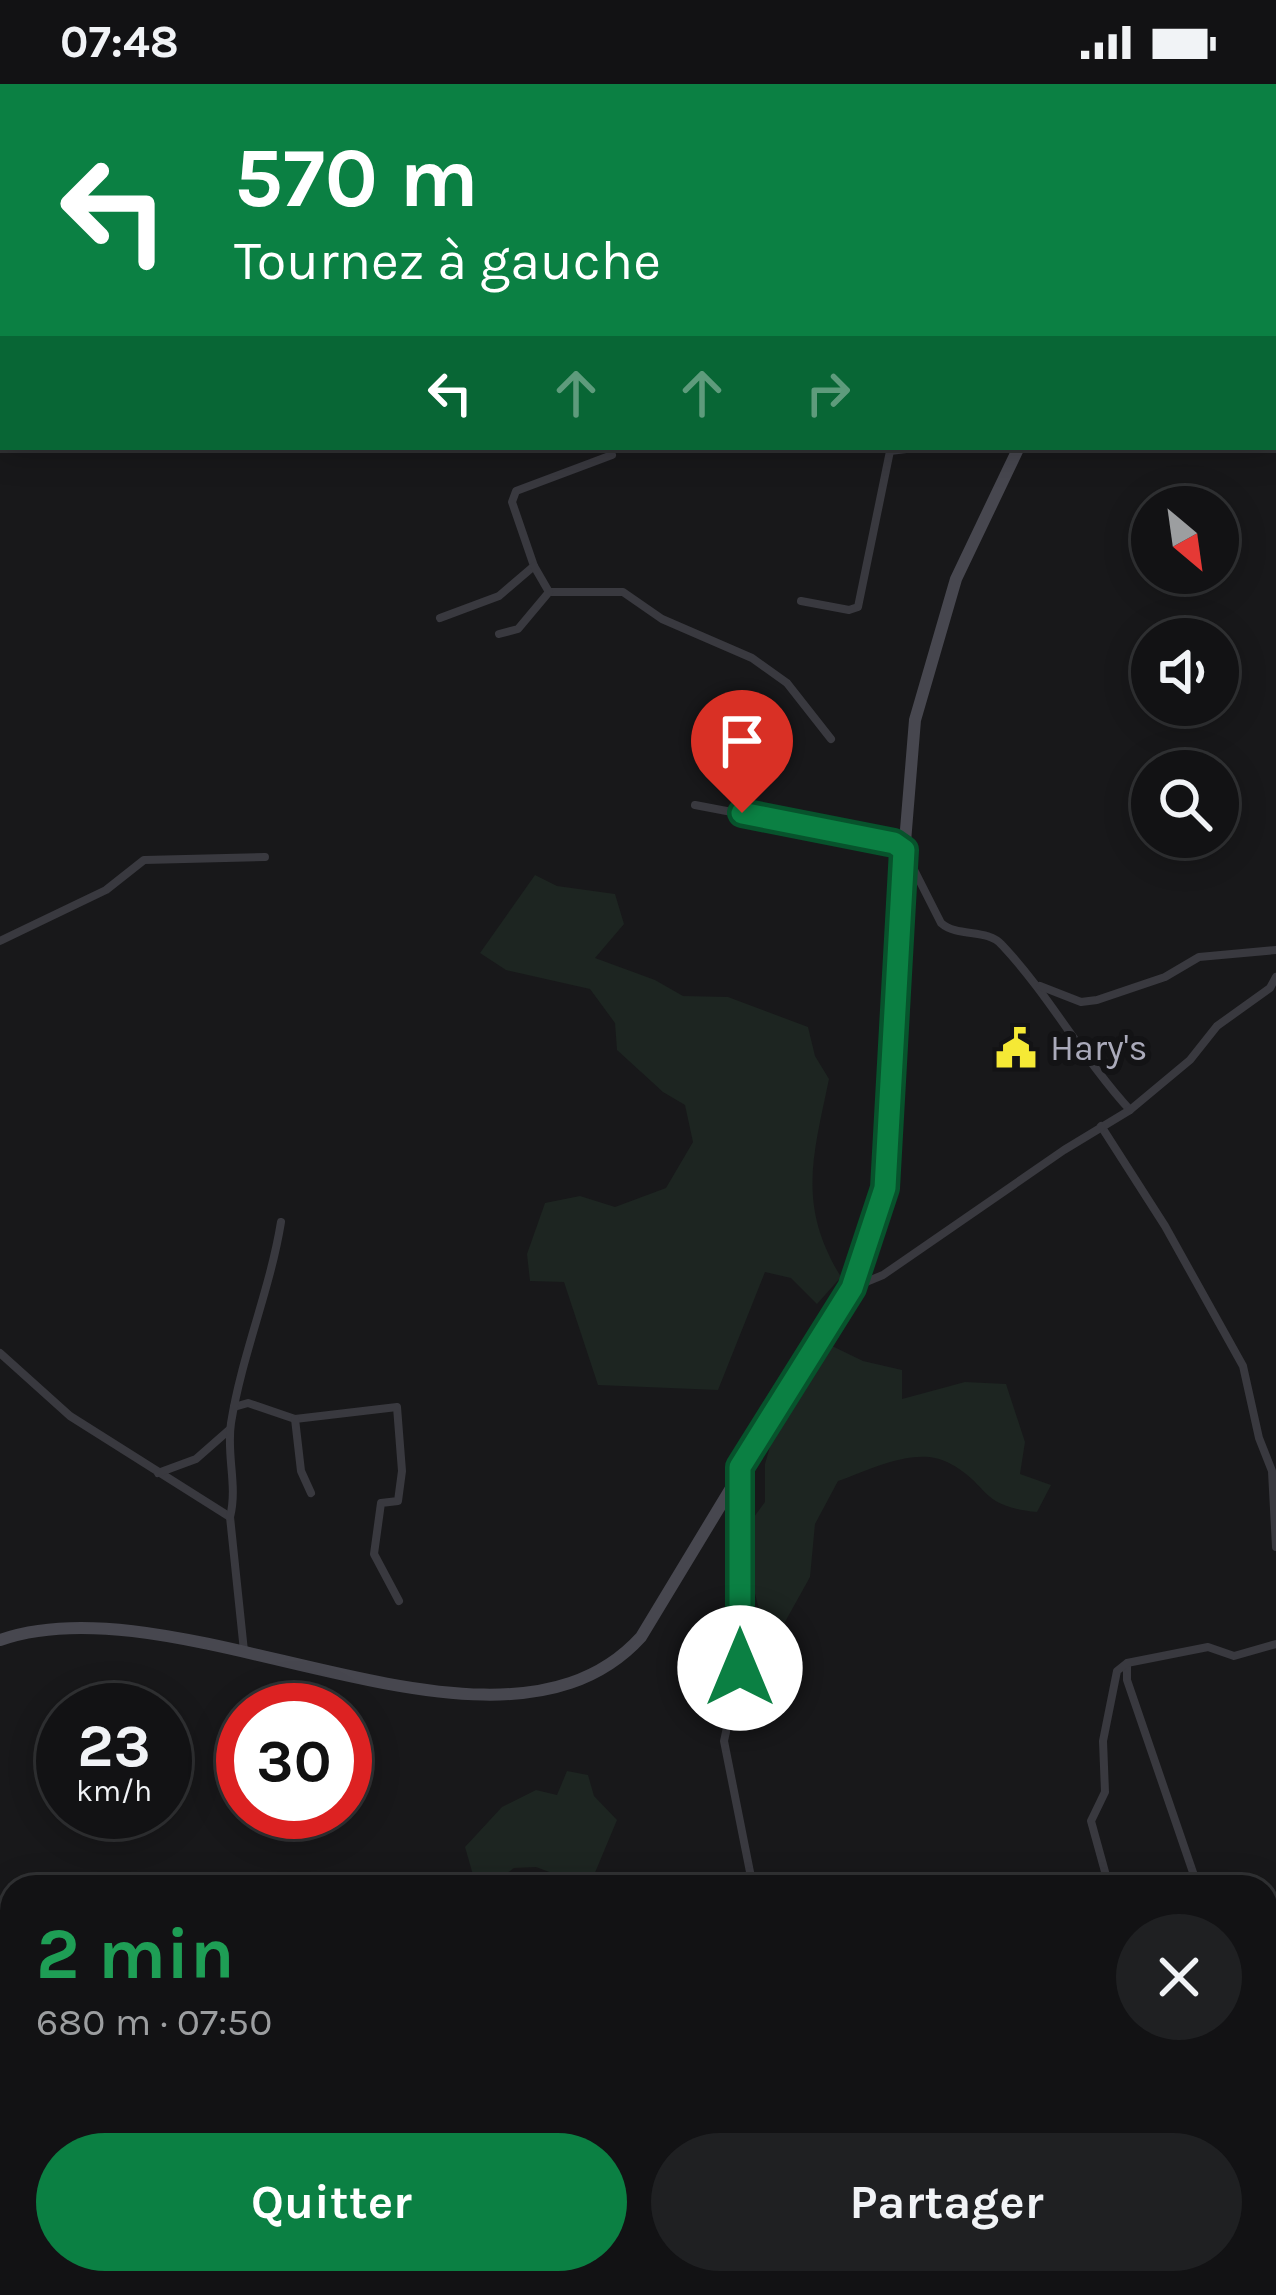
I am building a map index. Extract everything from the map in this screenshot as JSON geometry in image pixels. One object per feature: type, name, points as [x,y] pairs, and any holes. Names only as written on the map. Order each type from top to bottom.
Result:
[{"type":"main road","points":[[0,1640],[76,1628],[162,1636],[452,1692],[513,1694],[585,1678],[617,1660],[650,1627],[740,1467],[852,1288],[885,1188],[915,720],[956,579],[1018,450]]},
{"type":"street","points":[[549,592],[534,566],[512,502],[516,491],[612,455],[610,450]]},
{"type":"street","points":[[801,601],[849,610],[858,607],[890,451],[898,450]]},
{"type":"street","points":[[440,618],[499,596],[534,566]]},
{"type":"street","points":[[499,634],[518,629],[549,592]]},
{"type":"street","points":[[549,592],[623,592],[662,620],[752,658],[787,683],[831,739]]},
{"type":"street","points":[[695,805],[894,843],[904,850],[940,923],[1000,942],[1130,1110]]},
{"type":"street","points":[[0,941],[106,890],[144,860],[266,857]]},
{"type":"street","points":[[1034,983],[1081,1002],[1096,1000],[1165,976],[1199,957],[1276,950]]},
{"type":"street","points":[[852,1288],[883,1275],[1130,1110],[1190,1060],[1217,1026],[1270,988],[1276,977]]},
{"type":"street","points":[[1100,1126],[1166,1226],[1243,1366],[1259,1438],[1274,1472],[1276,1546]]},
{"type":"street","points":[[244,1652],[230,1517],[235,1498],[230,1429],[273,1271],[281,1222]]},
{"type":"street","points":[[0,1353],[70,1416],[230,1517]]},
{"type":"street","points":[[234,1407],[248,1403],[295,1419],[398,1406],[402,1471],[398,1501],[382,1503],[374,1554],[399,1600]]},
{"type":"street","points":[[295,1419],[302,1472],[311,1492]]},
{"type":"street","points":[[158,1473],[196,1459],[230,1429]]},
{"type":"street","points":[[740,1467],[740,1668],[724,1741],[751,1875]]},
{"type":"street","points":[[1106,1875],[1091,1821],[1105,1792],[1103,1741],[1117,1671],[1127,1663],[1208,1647],[1234,1656],[1276,1644]]},
{"type":"street","points":[[1127,1663],[1127,1680],[1194,1875]]},
{"type":"shaded area","points":[[535,875],[557,886],[615,894],[624,924],[595,958],[683,996],[728,997],[808,1027],[815,1056],[829,1079],[812,1180],[818,1227],[841,1277],[817,1304],[791,1278],[765,1272],[718,1390],[598,1385],[564,1282],[530,1281],[527,1254],[545,1203],[580,1196],[615,1207],[666,1188],[693,1142],[685,1105],[663,1092],[617,1050],[615,1023],[590,989],[506,970],[480,953]]},
{"type":"shaded area","points":[[830,1345],[863,1361],[902,1370],[902,1399],[965,1382],[1006,1384],[1025,1442],[1020,1474],[1051,1485],[1037,1512],[994,1500],[962,1471],[936,1458],[893,1461],[838,1481],[815,1524],[810,1577],[761,1665],[747,1658],[744,1632],[759,1609],[749,1571],[754,1517],[765,1502],[765,1464],[773,1436]]},
{"type":"shaded area","points":[[567,1771],[588,1775],[594,1796],[617,1820],[594,1875],[557,1875],[536,1867],[514,1868],[505,1875],[473,1875],[465,1847],[502,1807],[536,1790],[557,1795]]},
{"type":"place","name":"Hary's","points":[[1016,1048]]},
{"type":"route","points":[[740,1668],[740,1467],[852,1288],[885,1188],[904,850],[894,843],[742,813]]}]
